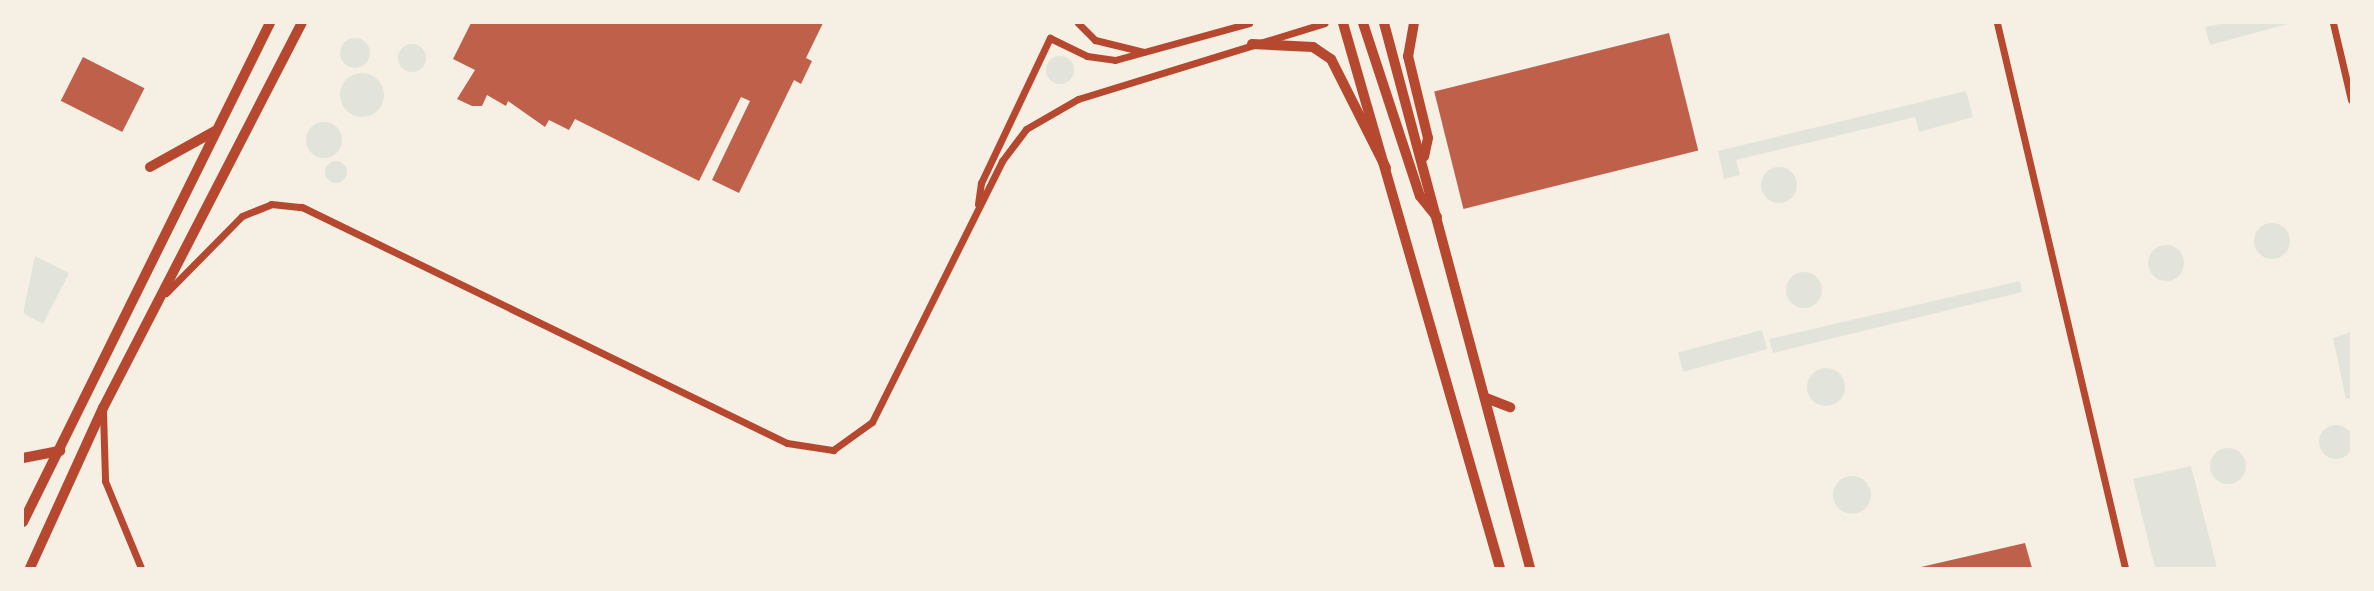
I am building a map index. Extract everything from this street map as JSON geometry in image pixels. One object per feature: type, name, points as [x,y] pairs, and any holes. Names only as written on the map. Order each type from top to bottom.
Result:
[{"type":"highway","points":[[23,522],[271,23]]},
{"type":"highway","points":[[30,568],[103,408],[165,294],[302,23]]},
{"type":"highway","points":[[150,167],[217,129]]},
{"type":"main road","points":[[1343,23],[1500,568]]},
{"type":"main road","points":[[1363,23],[1420,196],[1438,218]]},
{"type":"main road","points":[[1384,23],[1424,158],[1530,568]]},
{"type":"main road","points":[[1414,23],[1408,56],[1429,138],[1424,158]]},
{"type":"main road","points":[[1252,44],[1313,47],[1331,59],[1371,150],[1387,169]]},
{"type":"main road","points":[[1486,398],[1510,407]]},
{"type":"main road","points":[[23,458],[60,451]]},
{"type":"street","points":[[1078,23],[1095,40],[1148,53]]},
{"type":"street","points":[[978,206],[981,183],[1050,38],[1101,59],[1148,53],[1249,23]]},
{"type":"street","points":[[165,294],[242,216],[271,204],[302,207],[787,443],[825,451],[848,444],[872,422],[978,206],[1013,144],[1050,112],[1252,44],[1325,23]]},
{"type":"street","points":[[1997,23],[2125,568]]},
{"type":"street","points":[[2333,23],[2351,100]]},
{"type":"street","points":[[103,408],[105,481],[141,568]]},
{"type":"shaded area","points":[[2224,23],[2292,23],[2210,45],[2205,27]]},
{"type":"shaded area","points":[[355,38],[366,42],[370,53],[366,64],[355,68],[344,64],[340,53],[344,42]]},
{"type":"shaded area","points":[[412,44],[422,48],[426,58],[422,68],[412,72],[402,68],[398,58],[402,48]]},
{"type":"shaded area","points":[[1060,56],[1070,60],[1074,70],[1070,80],[1060,84],[1050,80],[1046,70],[1050,60]]},
{"type":"shaded area","points":[[362,73],[371,74],[378,79],[383,86],[383,104],[378,111],[371,116],[362,117],[353,116],[346,111],[341,104],[340,95],[341,86],[346,79],[353,74]]},
{"type":"shaded area","points":[[1966,91],[1973,117],[1919,132],[1915,117],[1736,160],[1740,175],[1724,179],[1718,151]]},
{"type":"shaded area","points":[[324,122],[337,127],[342,140],[337,153],[324,158],[311,153],[306,140],[311,127]]},
{"type":"shaded area","points":[[336,161],[344,164],[347,172],[344,180],[336,183],[328,180],[325,172],[328,164]]},
{"type":"shaded area","points":[[1779,167],[1792,172],[1797,185],[1792,198],[1779,203],[1766,198],[1761,185],[1766,172]]},
{"type":"shaded area","points":[[2272,223],[2284,229],[2290,241],[2284,253],[2272,259],[2260,253],[2254,241],[2260,229]]},
{"type":"shaded area","points":[[2166,245],[2179,250],[2184,263],[2179,276],[2166,281],[2153,276],[2148,263],[2153,250]]},
{"type":"shaded area","points":[[35,256],[69,273],[43,324],[23,313]]},
{"type":"shaded area","points":[[1804,272],[1817,277],[1822,290],[1817,303],[1804,308],[1791,303],[1786,290],[1791,277]]},
{"type":"shaded area","points":[[2020,281],[2022,292],[1773,353],[1769,339]]},
{"type":"shaded area","points":[[1762,330],[1767,349],[1683,372],[1678,353]]},
{"type":"shaded area","points":[[2351,332],[2351,398],[2346,399],[2333,338]]},
{"type":"shaded area","points":[[1826,368],[1839,374],[1845,387],[1839,400],[1826,406],[1813,400],[1807,387],[1813,374]]},
{"type":"shaded area","points":[[2336,425],[2348,430],[2353,442],[2348,454],[2336,459],[2324,454],[2319,442],[2324,430]]},
{"type":"shaded area","points":[[2228,448],[2240,454],[2246,466],[2240,478],[2228,484],[2216,478],[2210,466],[2216,454]]},
{"type":"shaded area","points":[[2191,466],[2217,568],[2155,568],[2133,479]]},
{"type":"shaded area","points":[[1852,476],[1865,482],[1871,495],[1865,508],[1852,514],[1839,508],[1833,495],[1839,482]]},
{"type":"building","points":[[471,23],[823,23],[806,58],[812,61],[801,84],[794,80],[739,193],[712,180],[750,101],[741,97],[699,181],[575,119],[569,130],[549,120],[545,127],[508,101],[506,106],[487,95],[482,106],[472,106],[457,99],[475,70],[453,59]]},
{"type":"building","points":[[1669,33],[1698,150],[1463,209],[1434,92]]},
{"type":"building","points":[[83,57],[144,88],[122,132],[61,101]]},
{"type":"building","points":[[2025,543],[2032,568],[1921,568],[1921,567]]}]
